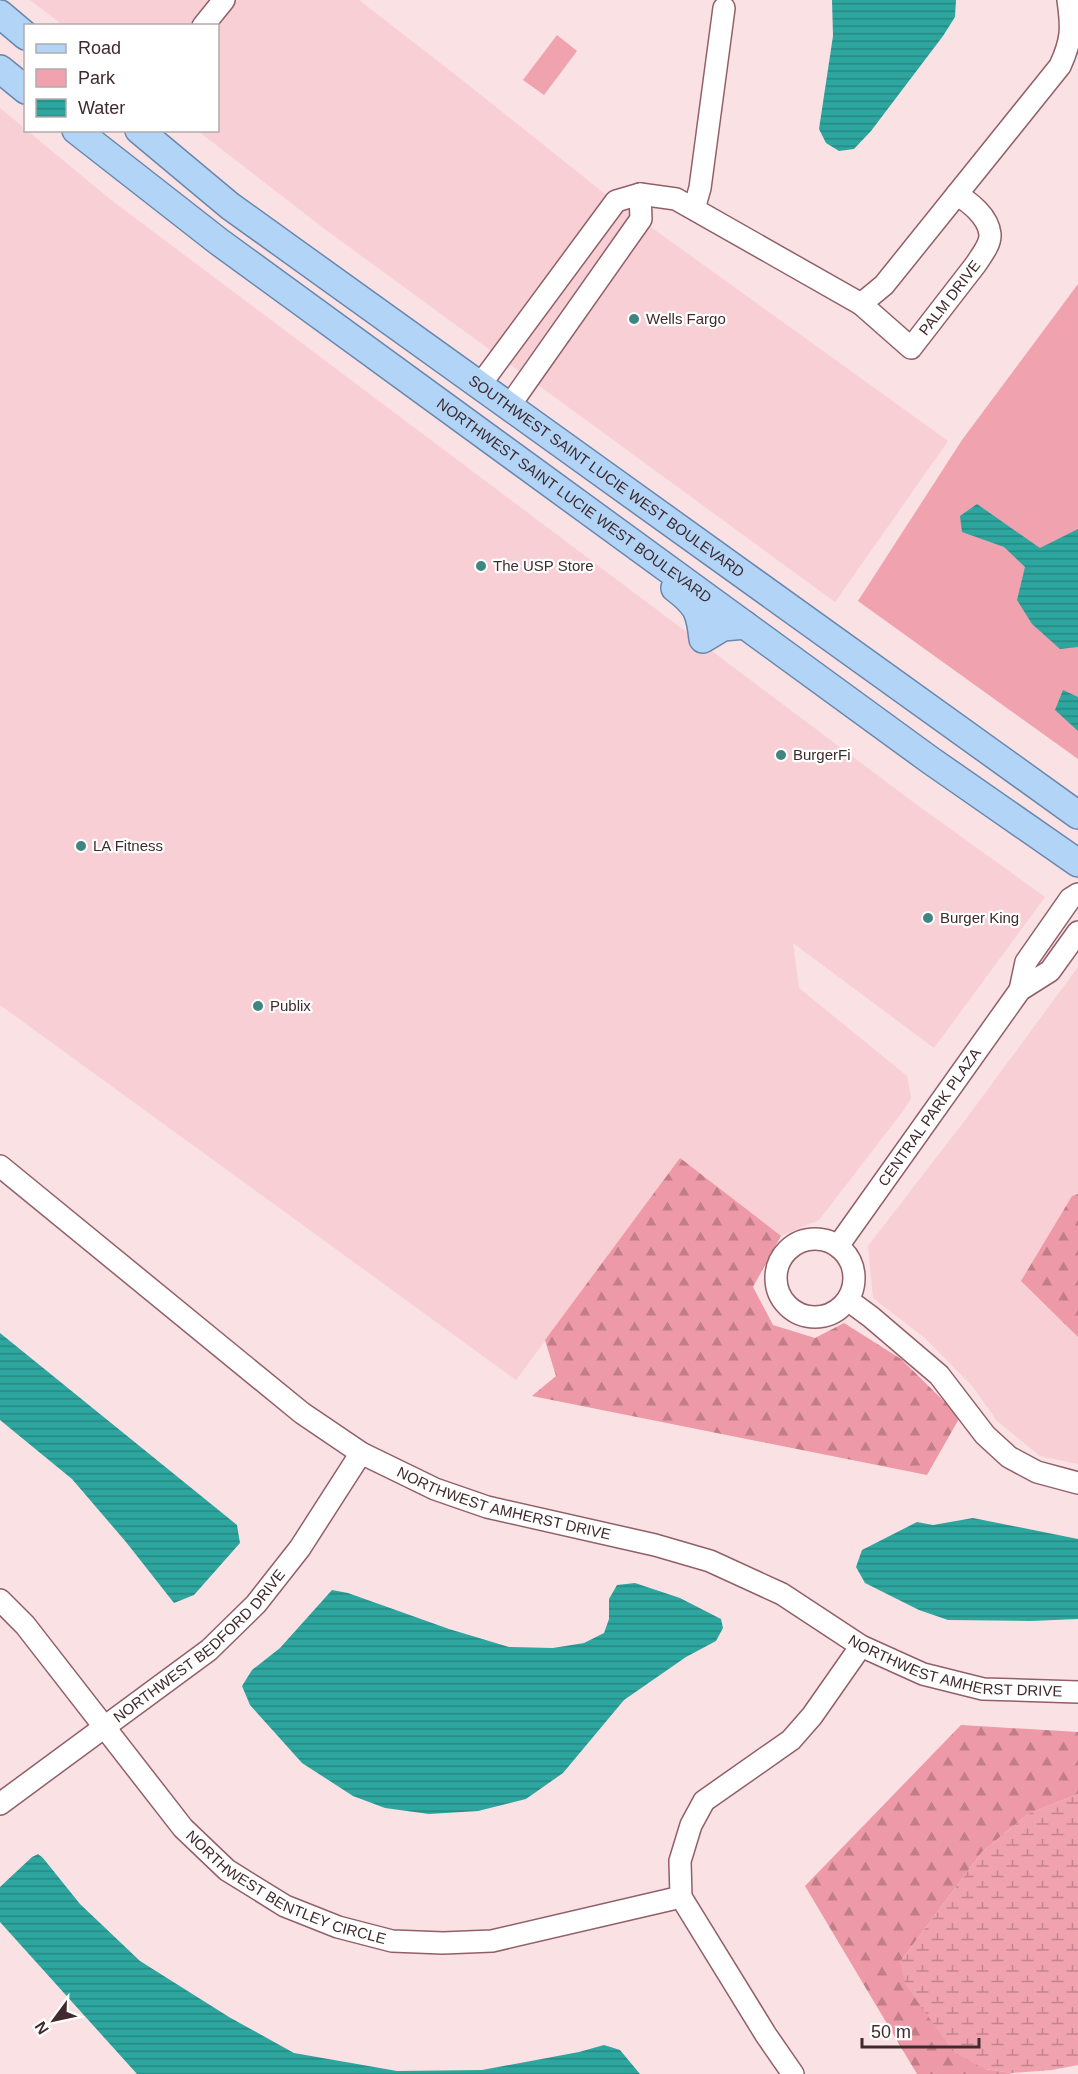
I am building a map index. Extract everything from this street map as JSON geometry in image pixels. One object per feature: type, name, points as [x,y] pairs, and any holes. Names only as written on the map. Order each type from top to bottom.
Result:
[{"type":"main road","points":[[0,14],[24,34]]},
{"type":"main road","points":[[10,76],[24,88]]},
{"type":"main road","name":"SOUTHWEST SAINT LUCIE WEST BOULEVARD","points":[[141,132],[230,206],[1078,815]]},
{"type":"main road","points":[[84,137],[139,154],[247,230],[293,251]]},
{"type":"main road","name":"NORTHWEST SAINT LUCIE WEST BOULEVARD","points":[[84,137],[218,241],[930,760],[1078,863]]},
{"type":"main road","points":[[377,357],[466,406],[510,405]]},
{"type":"main road","points":[[470,425],[507,428],[521,433],[647,522],[683,530]]},
{"type":"main road","points":[[581,506],[601,534],[696,606],[703,639],[723,627],[745,625]]},
{"type":"street","points":[[205,24],[224,0]]},
{"type":"street","points":[[861,304],[884,285],[1071,53],[1068,0]]},
{"type":"street","points":[[694,210],[700,188],[724,8]]},
{"type":"street","points":[[480,385],[616,201],[640,194],[641,219],[510,405]]},
{"type":"street","name":"PALM DRIVE","points":[[640,194],[676,199],[861,304],[911,348],[976,264],[985,250],[990,235],[984,218],[972,204],[957,194]]},
{"type":"street","points":[[586,241],[612,260]]},
{"type":"street","points":[[524,325],[552,345]]},
{"type":"street","name":"CENTRAL PARK PLAZA","points":[[1020,990],[1026,962],[1070,899],[1078,894]]},
{"type":"street","name":"CENTRAL PARK PLAZA","points":[[838,1246],[1020,990],[1050,971],[1078,932]]},
{"type":"street","name":"NORTHWEST AMHERST DRIVE","points":[[0,1166],[302,1413],[361,1453],[435,1490],[487,1507],[655,1545],[710,1561],[782,1594],[861,1646],[923,1674],[983,1689],[1078,1692]]},
{"type":"street","points":[[813,1239],[826,1240],[838,1246],[852,1265],[854,1277],[848,1300],[827,1315],[814,1317],[801,1314],[789,1307],[781,1297],[776,1271],[789,1248],[813,1239]]},
{"type":"street","points":[[848,1300],[939,1375],[986,1435],[1009,1457],[1037,1472],[1078,1483]]},
{"type":"street","name":"NORTHWEST BEDFORD DRIVE","points":[[0,1804],[209,1650],[256,1604],[300,1548],[361,1453]]},
{"type":"street","name":"NORTHWEST BENTLEY CIRCLE","points":[[0,1600],[25,1625],[183,1828],[226,1870],[285,1906],[338,1927],[392,1941],[443,1943],[492,1941],[681,1897]]},
{"type":"street","points":[[793,2074],[766,2035],[681,1897],[680,1861],[691,1825],[704,1801],[791,1740],[812,1716],[861,1646]]},
{"type":"shaded area","points":[[30,0],[359,0],[605,194],[948,441],[835,602],[326,230],[199,132],[219,132],[219,24],[62,24]]},
{"type":"shaded area","points":[[0,108],[24,128],[24,132],[29,132],[111,200],[913,802],[1045,897],[934,1048],[793,943],[799,988],[907,1076],[911,1098],[903,1111],[819,1220],[781,1236],[680,1159],[516,1380],[0,1005]]},
{"type":"shaded area","points":[[1078,967],[1078,1194],[1072,1196],[1021,1281],[1078,1337],[1078,1464],[1040,1456],[997,1421],[973,1387],[926,1339],[873,1298],[868,1246],[966,1119]]},
{"type":"green space","points":[[557,35],[577,51],[544,95],[523,80]]},
{"type":"green space","points":[[1078,284],[1078,759],[858,601],[962,440]]},
{"type":"green space","points":[[680,1158],[781,1236],[753,1287],[773,1325],[815,1338],[844,1323],[901,1359],[960,1417],[927,1475],[532,1396],[556,1376],[545,1340]]},
{"type":"green space","points":[[1078,1194],[1078,1337],[1021,1281],[1072,1196]]},
{"type":"green space","points":[[961,1725],[1078,1732],[1078,1794],[1028,1814],[982,1852],[900,1962],[985,2069],[1012,2073],[1010,2074],[917,2074],[805,1886]]},
{"type":"green space","points":[[1078,1794],[1078,2065],[1052,2070],[1012,2073],[985,2069],[954,2053],[905,1984],[900,1962],[982,1852],[1028,1814]]},
{"type":"water","points":[[832,0],[956,0],[955,17],[943,36],[871,131],[854,149],[839,151],[826,143],[819,129],[833,36]]},
{"type":"water","points":[[977,504],[1040,548],[1078,529],[1078,647],[1060,649],[1032,624],[1017,600],[1025,567],[1004,547],[962,532],[960,516]]},
{"type":"water","points":[[1063,690],[1078,697],[1078,731],[1055,710]]},
{"type":"water","points":[[0,1333],[237,1525],[240,1543],[194,1595],[174,1603],[72,1479],[0,1420]]},
{"type":"water","points":[[973,1518],[1078,1539],[1078,1619],[948,1620],[919,1610],[865,1583],[856,1567],[862,1550],[917,1522],[933,1525]]},
{"type":"water","points":[[635,1583],[680,1598],[721,1619],[723,1628],[716,1641],[686,1657],[624,1700],[563,1773],[526,1799],[478,1811],[429,1814],[385,1808],[353,1796],[302,1763],[250,1705],[242,1686],[252,1670],[280,1648],[332,1590],[348,1593],[449,1629],[509,1647],[553,1648],[584,1643],[604,1633],[609,1619],[609,1599],[617,1585]]},
{"type":"water","points":[[38,1854],[80,1904],[140,1961],[229,2017],[294,2053],[397,2071],[482,2070],[579,2052],[604,2045],[620,2050],[640,2074],[137,2074],[0,1922],[0,1887]]},
{"type":"place","name":"Wells Fargo","points":[[634,319]]},
{"type":"place","name":"The USP Store","points":[[481,566]]},
{"type":"place","name":"BurgerFi","points":[[781,755]]},
{"type":"place","name":"LA Fitness","points":[[81,846]]},
{"type":"place","name":"Burger King","points":[[928,918]]},
{"type":"place","name":"Publix","points":[[258,1006]]}]
